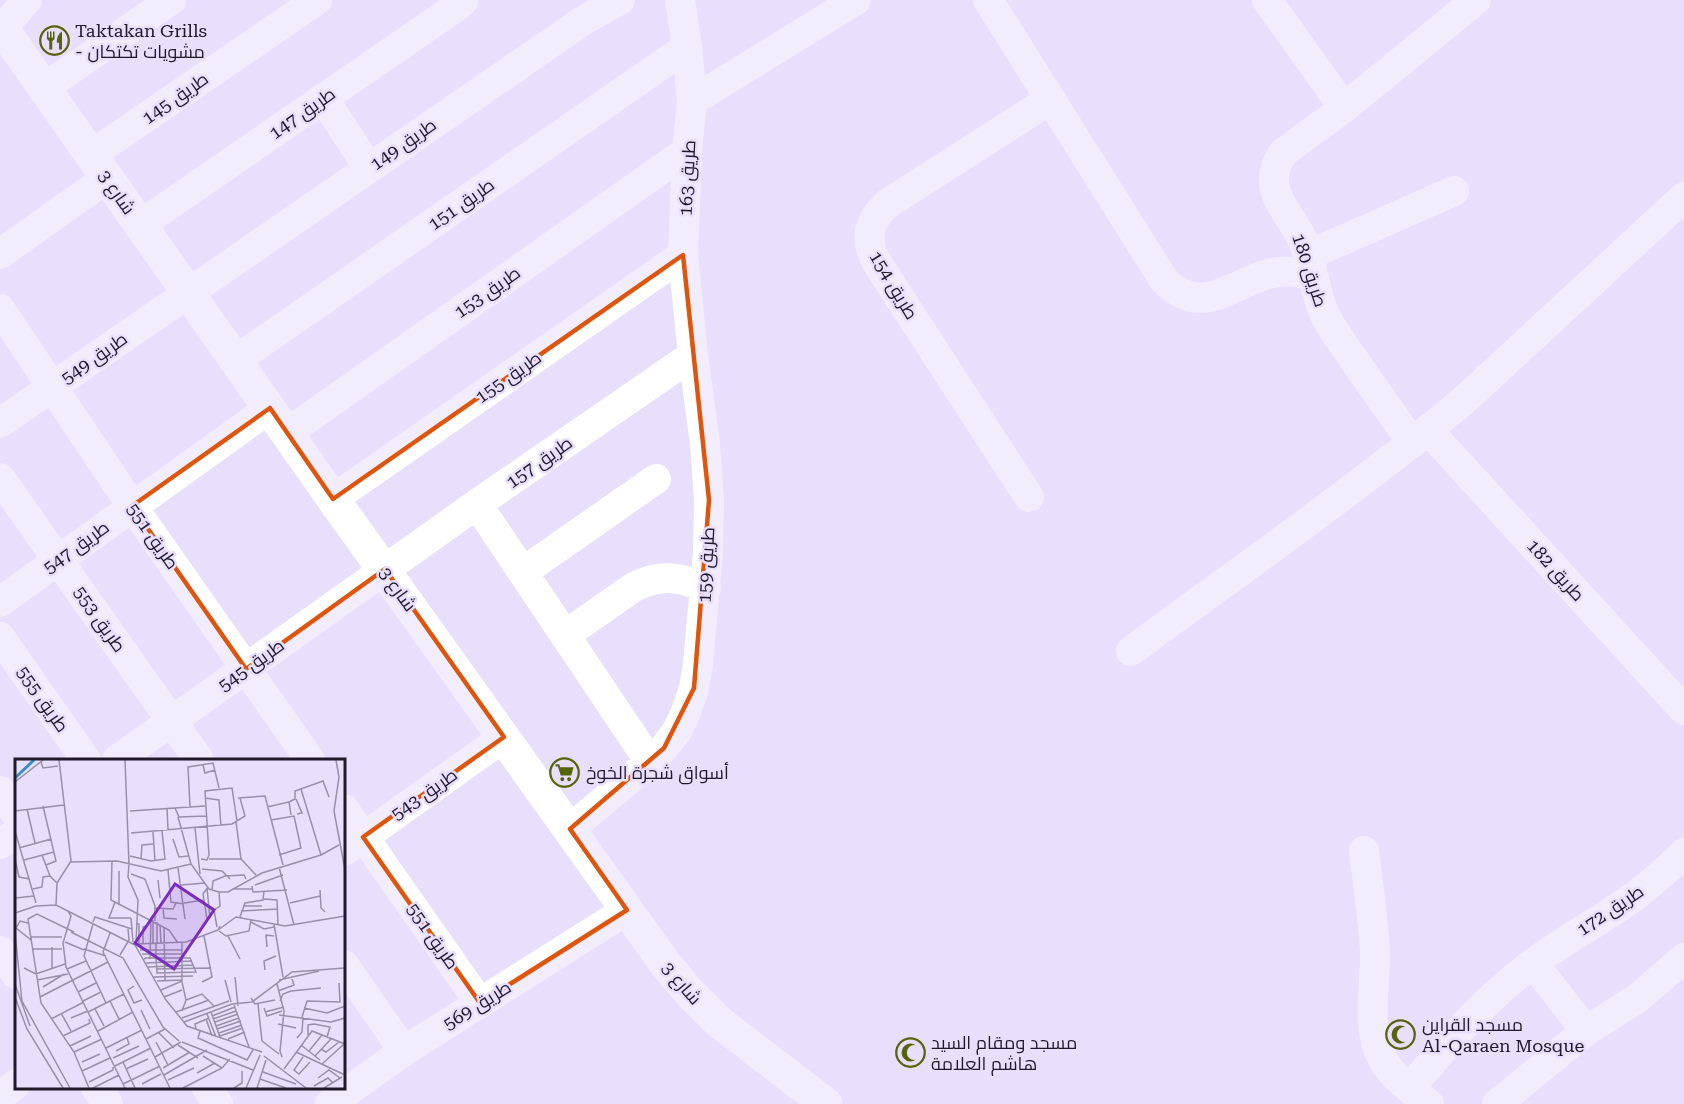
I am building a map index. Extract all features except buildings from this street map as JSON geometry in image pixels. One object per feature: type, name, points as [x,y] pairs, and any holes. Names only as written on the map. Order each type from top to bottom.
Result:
[{"type":"street","points":[[44,88],[171,0]]},
{"type":"street","name":"طريق 145","points":[[0,254],[99,166],[317,0]]},
{"type":"street","name":"طريق 147","points":[[140,225],[464,0]]},
{"type":"street","name":"طريق 149","points":[[188,292],[584,20],[620,0]]},
{"type":"street","name":"طريق 163","points":[[680,0],[692,100],[687,152],[683,255],[693,356]]},
{"type":"street","points":[[692,100],[856,0]]},
{"type":"street","points":[[988,0],[1164,280],[1172,288],[1188,296],[1206,298],[1272,273],[1287,271],[1302,273],[1311,266],[1454,191]]},
{"type":"street","points":[[1267,0],[1344,108]]},
{"type":"street","name":"طريق 180","points":[[1420,437],[1333,328],[1320,303],[1311,266],[1293,222],[1278,201],[1274,191],[1274,170],[1284,152],[1344,108],[1476,0]]},
{"type":"street","name":"شارع 3","points":[[8,25],[44,88],[333,499],[664,962],[719,1022],[826,1104]]},
{"type":"street","name":"طريق 151","points":[[236,360],[687,47]]},
{"type":"street","points":[[323,99],[369,168]]},
{"type":"street","name":"طريق 154","points":[[1029,497],[878,263],[869,242],[873,221],[887,204],[1051,99]]},
{"type":"street","name":"طريق 153","points":[[278,421],[687,152]]},
{"type":"street","points":[[1131,651],[1420,437],[1462,402],[1684,197]]},
{"type":"street","name":"طريق 155","points":[[333,499],[683,255]]},
{"type":"street","name":"طريق 549","points":[[0,423],[188,292]]},
{"type":"street","name":"طريق 551","points":[[0,309],[132,506],[309,759]]},
{"type":"street","name":"طريق 157","points":[[384,569],[693,356]]},
{"type":"street","name":"طريق 159","points":[[570,829],[664,748],[677,731],[694,688],[706,588],[709,500],[705,443],[693,356]]},
{"type":"street","name":"طريق 547","points":[[0,602],[132,506],[278,421]]},
{"type":"street","name":"طريق 182","points":[[1420,437],[1684,710]]},
{"type":"street","name":"طريق 553","points":[[0,478],[198,759]]},
{"type":"street","points":[[523,572],[656,479]]},
{"type":"street","points":[[477,504],[650,762]]},
{"type":"street","name":"طريق 545","points":[[118,759],[384,569]]},
{"type":"street","points":[[565,635],[634,587],[646,582],[658,578],[684,579],[706,588]]},
{"type":"street","name":"طريق 555","points":[[0,637],[85,759]]},
{"type":"street","name":"طريق 543","points":[[353,844],[504,737]]},
{"type":"street","points":[[0,791],[15,813]]},
{"type":"street","name":"طريق 551","points":[[345,813],[353,844],[480,1003]]},
{"type":"street","points":[[0,844],[15,833]]},
{"type":"street","points":[[1364,851],[1375,954],[1373,1024],[1376,1043],[1383,1060],[1395,1076],[1419,1096]]},
{"type":"street","name":"طريق 172","points":[[1419,1096],[1477,1010],[1504,985],[1638,893],[1684,853]]},
{"type":"street","name":"طريق 569","points":[[329,1104],[404,1051],[627,910]]},
{"type":"street","points":[[0,951],[15,973]]},
{"type":"street","points":[[1497,1104],[1586,1031],[1638,998],[1684,958]]},
{"type":"street","points":[[1533,963],[1586,1031]]},
{"type":"street","points":[[345,966],[404,1051]]},
{"type":"street","points":[[0,1096],[15,1085]]},
{"type":"street","points":[[97,1089],[108,1104]]},
{"type":"street","points":[[208,1089],[218,1104]]},
{"type":"street","points":[[316,1089],[329,1104]]},
{"type":"highlighted area","points":[[683,255],[709,500],[694,688],[664,748],[570,829],[627,910],[480,1003],[363,837],[504,737],[385,569],[246,669],[132,506],[270,408],[333,499]]},
{"type":"place","name":"Taktakan Grills - مشويات تكتكان","points":[[54,40]]},
{"type":"place","name":"أسواق شجرة الخوخ","points":[[565,772]]},
{"type":"place","name":"مسجد القراين Al-Qaraen Mosque","points":[[1401,1034]]},
{"type":"place","name":"مسجد ومقام السيد هاشم العلامة","points":[[910,1052]]}]
